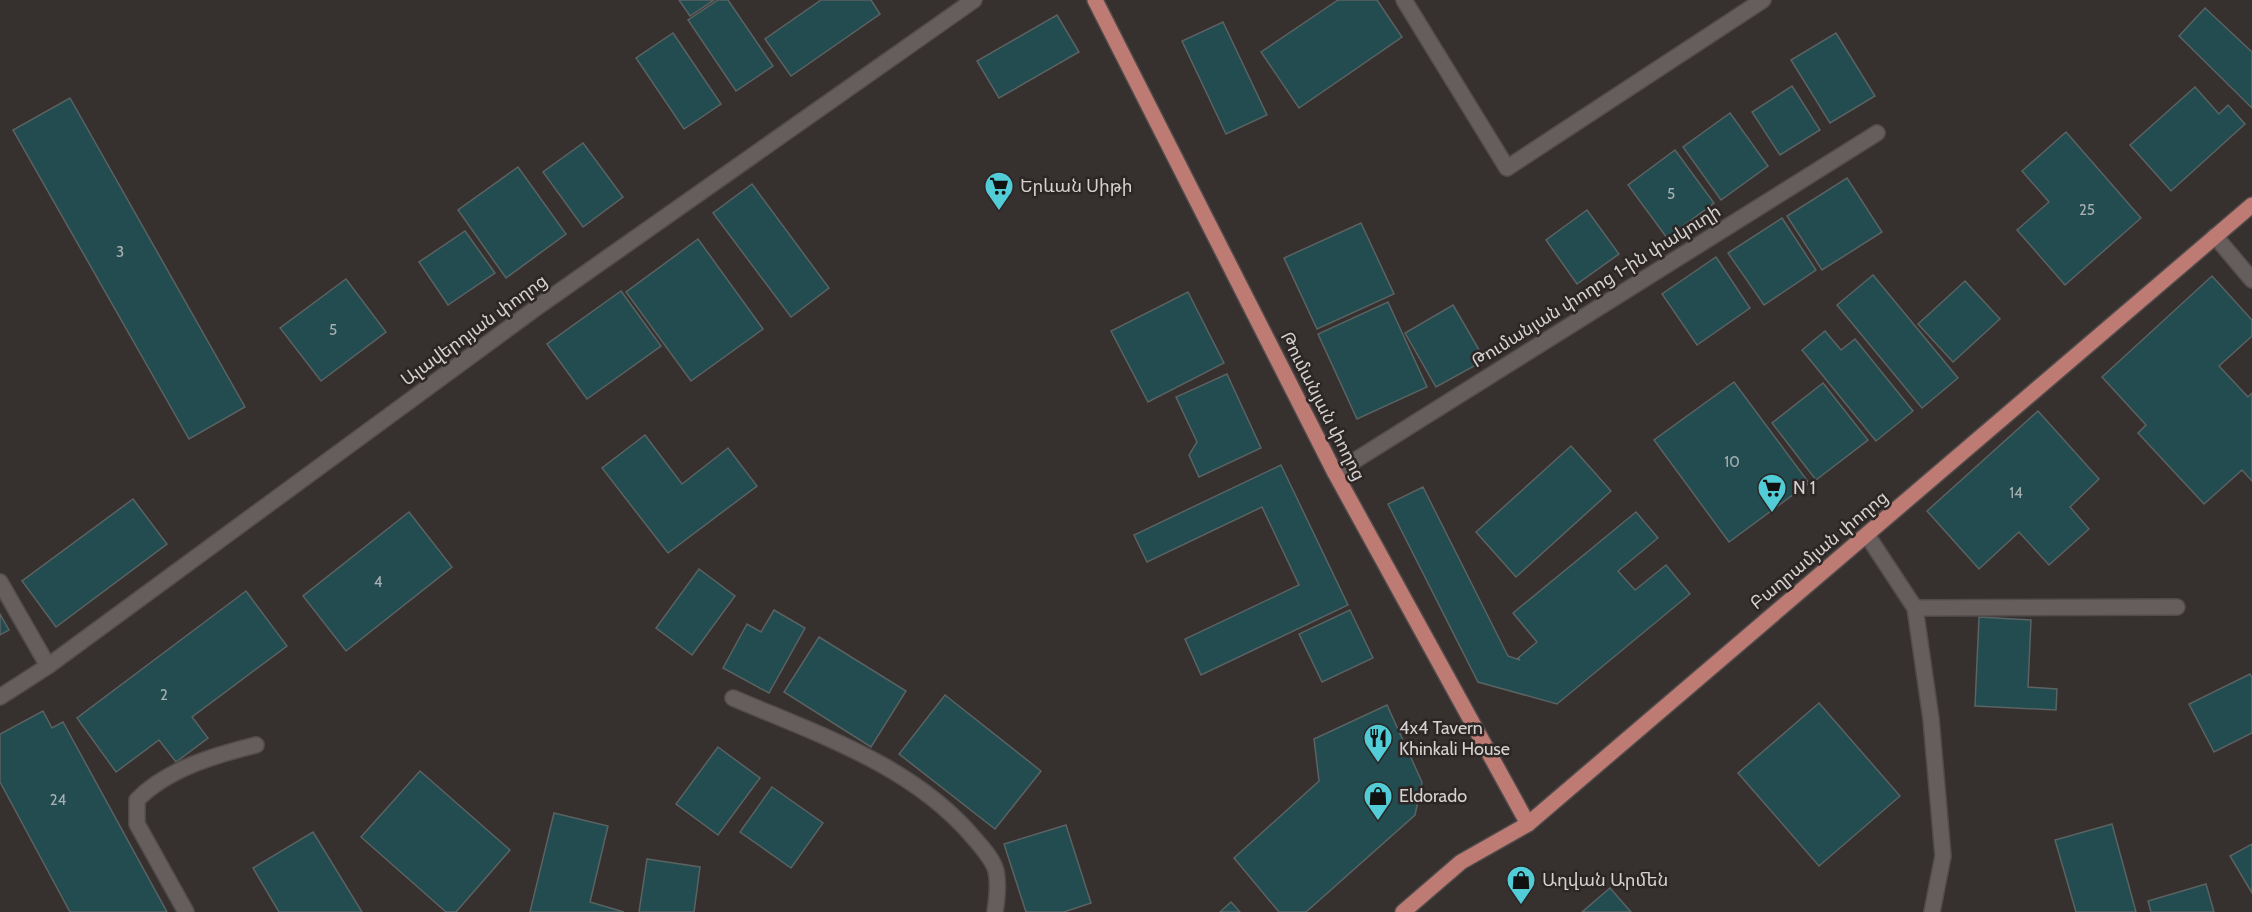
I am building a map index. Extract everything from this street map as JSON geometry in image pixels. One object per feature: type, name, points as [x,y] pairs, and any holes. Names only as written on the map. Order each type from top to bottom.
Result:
[{"type":"main road","name":"Թումանյան փողոց","points":[[1095,0],[1335,473],[1528,824]]},
{"type":"main road","name":"Բաղրամյան փողոց","points":[[1403,912],[1461,862],[1528,824],[2252,205]]},
{"type":"street","name":"Ալավերդյան փողոց","points":[[0,697],[48,666],[536,308],[974,0]]},
{"type":"street","points":[[1404,0],[1507,168],[1763,0]]},
{"type":"street","name":"Թումանյան փողոց 1-ին փակուղի","points":[[1335,473],[1877,133]]},
{"type":"street","points":[[2215,236],[2252,280]]},
{"type":"street","points":[[1867,535],[1915,608],[1931,719],[1943,856],[1932,912]]},
{"type":"street","points":[[0,582],[48,666]]},
{"type":"street","points":[[1915,608],[2177,607]]},
{"type":"street","points":[[733,698],[858,752],[931,797],[965,828],[982,848],[996,870],[995,912]]},
{"type":"street","points":[[186,912],[137,824],[137,800],[152,785],[221,753],[256,745]]},
{"type":"building","points":[[679,0],[714,0],[690,16]]},
{"type":"building","points":[[718,0],[728,0],[773,66],[736,91],[688,20]]},
{"type":"building","points":[[821,0],[871,0],[880,14],[791,76],[765,39]]},
{"type":"building","points":[[1338,0],[1377,0],[1402,37],[1299,108],[1261,52]]},
{"type":"building","points":[[2205,8],[2252,52],[2252,108],[2179,36]]},
{"type":"building","points":[[1057,15],[1079,52],[999,98],[977,61]]},
{"type":"building","points":[[1223,22],[1267,115],[1226,134],[1182,41]]},
{"type":"building","points":[[673,33],[721,104],[684,129],[636,58]]},
{"type":"building","points":[[1836,33],[1875,96],[1830,123],[1791,60]]},
{"type":"building","points":[[1792,86],[1820,130],[1780,155],[1752,112]]},
{"type":"building","points":[[2195,87],[2219,114],[2228,105],[2245,124],[2171,191],[2130,145]]},
{"type":"building","points":[[70,98],[245,407],[189,439],[13,130]]},
{"type":"building","points":[[1730,113],[1768,166],[1721,200],[1683,147]]},
{"type":"building","points":[[2066,132],[2141,218],[2065,285],[2017,230],[2049,202],[2022,171]]},
{"type":"building","points":[[583,143],[623,197],[583,227],[543,172]]},
{"type":"building","points":[[1675,150],[1714,203],[1667,238],[1628,185]]},
{"type":"building","points":[[518,167],[566,234],[506,278],[458,210]]},
{"type":"building","points":[[1847,178],[1882,232],[1822,270],[1787,216]]},
{"type":"building","points":[[752,184],[829,288],[791,317],[713,213]]},
{"type":"building","points":[[1587,210],[1619,254],[1577,284],[1546,240]]},
{"type":"building","points":[[1782,218],[1816,270],[1764,305],[1728,253]]},
{"type":"building","points":[[1361,223],[1394,294],[1317,329],[1284,258]]},
{"type":"building","points":[[465,231],[495,273],[448,305],[419,262]]},
{"type":"building","points":[[698,239],[763,329],[691,381],[626,292]]},
{"type":"building","points":[[1716,257],[1750,308],[1697,345],[1662,294]]},
{"type":"building","points":[[1873,275],[1958,378],[1922,408],[1837,305]]},
{"type":"building","points":[[2212,276],[2252,320],[2252,336],[2219,366],[2248,397],[2252,393],[2252,481],[2242,470],[2204,504],[2138,433],[2146,425],[2102,377]]},
{"type":"building","points":[[346,279],[386,332],[321,381],[280,328]]},
{"type":"building","points":[[1965,281],[2000,319],[1953,362],[1918,324]]},
{"type":"building","points":[[621,291],[661,346],[587,399],[547,344]]},
{"type":"building","points":[[1188,292],[1224,363],[1148,402],[1111,331]]},
{"type":"building","points":[[1388,302],[1427,387],[1357,419],[1318,334]]},
{"type":"building","points":[[1453,305],[1485,360],[1436,387],[1405,333]]},
{"type":"building","points":[[1825,331],[1841,350],[1855,339],[1913,411],[1876,441],[1802,350]]},
{"type":"building","points":[[1227,374],[1261,448],[1199,477],[1189,455],[1197,442],[1176,397]]},
{"type":"building","points":[[1734,382],[1809,483],[1729,542],[1654,440]]},
{"type":"building","points":[[1823,383],[1868,440],[1816,480],[1772,423]]},
{"type":"building","points":[[2038,411],[2099,479],[2070,507],[2089,529],[2049,565],[2019,532],[1979,569],[1927,511]]},
{"type":"building","points":[[645,435],[682,484],[728,448],[757,486],[668,553],[602,468]]},
{"type":"building","points":[[1571,446],[1611,491],[1516,577],[1476,532]]},
{"type":"building","points":[[1281,465],[1348,605],[1201,675],[1185,639],[1299,585],[1262,507],[1147,562],[1134,535]]},
{"type":"building","points":[[1423,487],[1508,656],[1520,660],[1518,658],[1537,642],[1513,613],[1636,512],[1658,538],[1618,571],[1635,590],[1666,565],[1690,594],[1557,704],[1478,682],[1388,504]]},
{"type":"building","points":[[133,499],[167,544],[56,627],[22,581]]},
{"type":"building","points":[[409,512],[452,567],[346,651],[303,596]]},
{"type":"building","points":[[699,569],[735,596],[692,655],[656,628]]},
{"type":"building","points":[[246,591],[287,646],[192,717],[208,738],[176,762],[159,740],[116,772],[77,718]]},
{"type":"building","points":[[774,610],[805,628],[769,693],[723,668],[747,624],[761,632]]},
{"type":"building","points":[[1350,610],[1373,658],[1322,682],[1299,634]]},
{"type":"building","points":[[0,614],[9,630],[0,635]]},
{"type":"building","points":[[1979,617],[2031,620],[2028,687],[2057,689],[2056,710],[1975,706]]},
{"type":"building","points":[[819,637],[906,691],[871,747],[784,692]]},
{"type":"building","points":[[2250,674],[2252,678],[2252,733],[2214,752],[2189,704]]},
{"type":"building","points":[[945,695],[1041,771],[995,829],[899,754]]},
{"type":"building","points":[[1819,703],[1900,796],[1819,866],[1738,773]]},
{"type":"building","points":[[1387,705],[1422,782],[1415,815],[1306,912],[1279,912],[1234,858],[1319,781],[1314,739]]},
{"type":"building","points":[[43,711],[52,728],[63,722],[167,912],[70,912],[0,782],[0,734]]},
{"type":"building","points":[[718,747],[760,778],[718,835],[676,804]]},
{"type":"building","points":[[420,771],[510,850],[456,912],[446,912],[361,837]]},
{"type":"building","points":[[772,787],[823,823],[791,868],[740,832]]},
{"type":"building","points":[[554,813],[608,826],[590,902],[624,912],[530,912]]},
{"type":"building","points":[[2112,824],[2136,912],[2076,912],[2055,840]]},
{"type":"building","points":[[1066,825],[1091,903],[1064,912],[1026,912],[1004,844]]},
{"type":"building","points":[[313,832],[362,912],[279,912],[253,868]]},
{"type":"building","points":[[2252,844],[2252,893],[2230,856]]},
{"type":"building","points":[[647,859],[700,867],[694,912],[639,912]]},
{"type":"building","points":[[2206,884],[2214,912],[2151,912],[2148,901]]},
{"type":"building","points":[[1610,888],[1631,912],[1582,912]]},
{"type":"building","points":[[1231,902],[1240,912],[1220,912]]},
{"type":"place","name":"Երևան Սիթի","points":[[999,212]]},
{"type":"place","name":"N 1","points":[[1772,514]]},
{"type":"place","name":"4x4 Tavern Khinkali House","points":[[1378,764]]},
{"type":"place","name":"Eldorado","points":[[1378,822]]},
{"type":"place","name":"Աղվան Արմեն","points":[[1521,906]]}]
